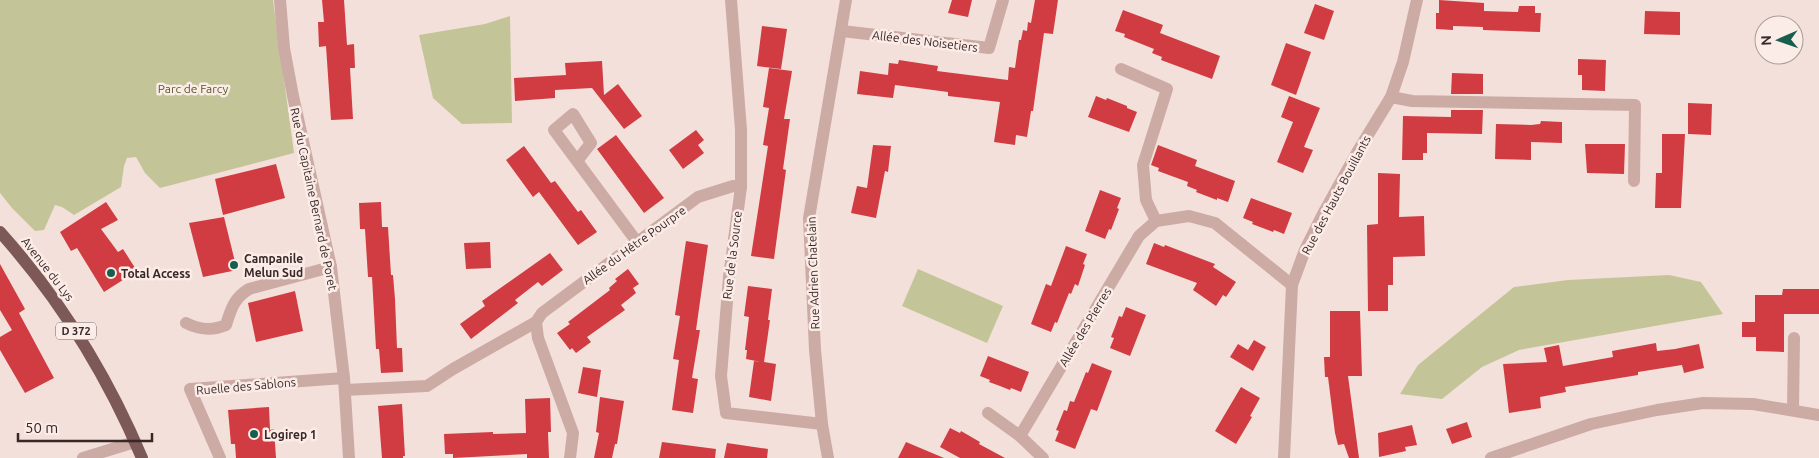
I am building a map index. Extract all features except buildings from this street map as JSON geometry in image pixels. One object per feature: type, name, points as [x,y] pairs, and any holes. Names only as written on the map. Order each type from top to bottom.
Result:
[{"type":"main road","name":"Avenue du Lys","points":[[2,237],[56,300],[77,332],[97,367],[142,458]]},
{"type":"street","name":"Rue du Capitaine Bernard de Poret","points":[[280,0],[284,48],[293,96],[331,268],[344,384],[349,458]]},
{"type":"street","name":"Rue de la Source","points":[[731,0],[741,130],[741,187],[729,277],[721,376],[726,413],[822,424]]},
{"type":"street","name":"Rue Adrien Chatelain","points":[[828,458],[822,424],[815,350],[809,218],[846,0]]},
{"type":"street","name":"Allée des Noisetiers","points":[[842,31],[989,48],[1003,0]]},
{"type":"street","name":"Rue des Hauts Bouillants","points":[[1284,458],[1292,285],[1305,250],[1323,214],[1391,97],[1403,62],[1417,0]]},
{"type":"street","points":[[1121,69],[1167,89],[1161,113],[1143,165],[1146,200],[1156,221],[1189,216],[1215,223],[1279,277],[1292,285]]},
{"type":"street","points":[[1391,97],[1412,101],[1635,104],[1634,181]]},
{"type":"street","points":[[577,161],[637,242]]},
{"type":"street","name":"Allée du Hêtre Pourpre","points":[[344,384],[427,386],[536,322],[542,312],[698,197],[732,186],[741,187]]},
{"type":"street","name":"Allée des Pierres","points":[[1020,436],[1140,236],[1156,221]]},
{"type":"street","points":[[186,323],[197,329],[208,330],[218,328],[226,324],[233,302],[240,294],[249,289],[331,268]]},
{"type":"street","points":[[536,322],[538,338],[573,433],[570,458]]},
{"type":"street","points":[[1793,410],[1794,338]]},
{"type":"street","name":"Ruelle des Sablons","points":[[220,458],[190,389],[344,384]]},
{"type":"street","points":[[1491,458],[1591,424],[1657,410],[1703,403],[1753,404],[1819,415]]},
{"type":"street","points":[[988,413],[1020,436],[1043,458]]},
{"type":"street","points":[[83,458],[135,442]]},
{"type":"green space","name":"Parc de Farcy","points":[[0,0],[273,0],[294,153],[160,188],[145,173],[136,157],[127,158],[121,187],[74,215],[55,205],[44,230],[35,231],[0,193]]},
{"type":"green space","points":[[510,16],[512,123],[462,124],[433,98],[419,35],[485,24]]},
{"type":"green space","points":[[918,269],[1003,306],[987,343],[902,306]]},
{"type":"green space","points":[[1669,275],[1701,282],[1723,314],[1519,350],[1482,367],[1442,399],[1400,394],[1418,365],[1514,287],[1568,280]]},
{"type":"place","name":"Campanile Melun Sud","points":[[234,265]]},
{"type":"place","name":"Total Access","points":[[111,273]]},
{"type":"place","name":"Logirep 1","points":[[254,434]]}]
